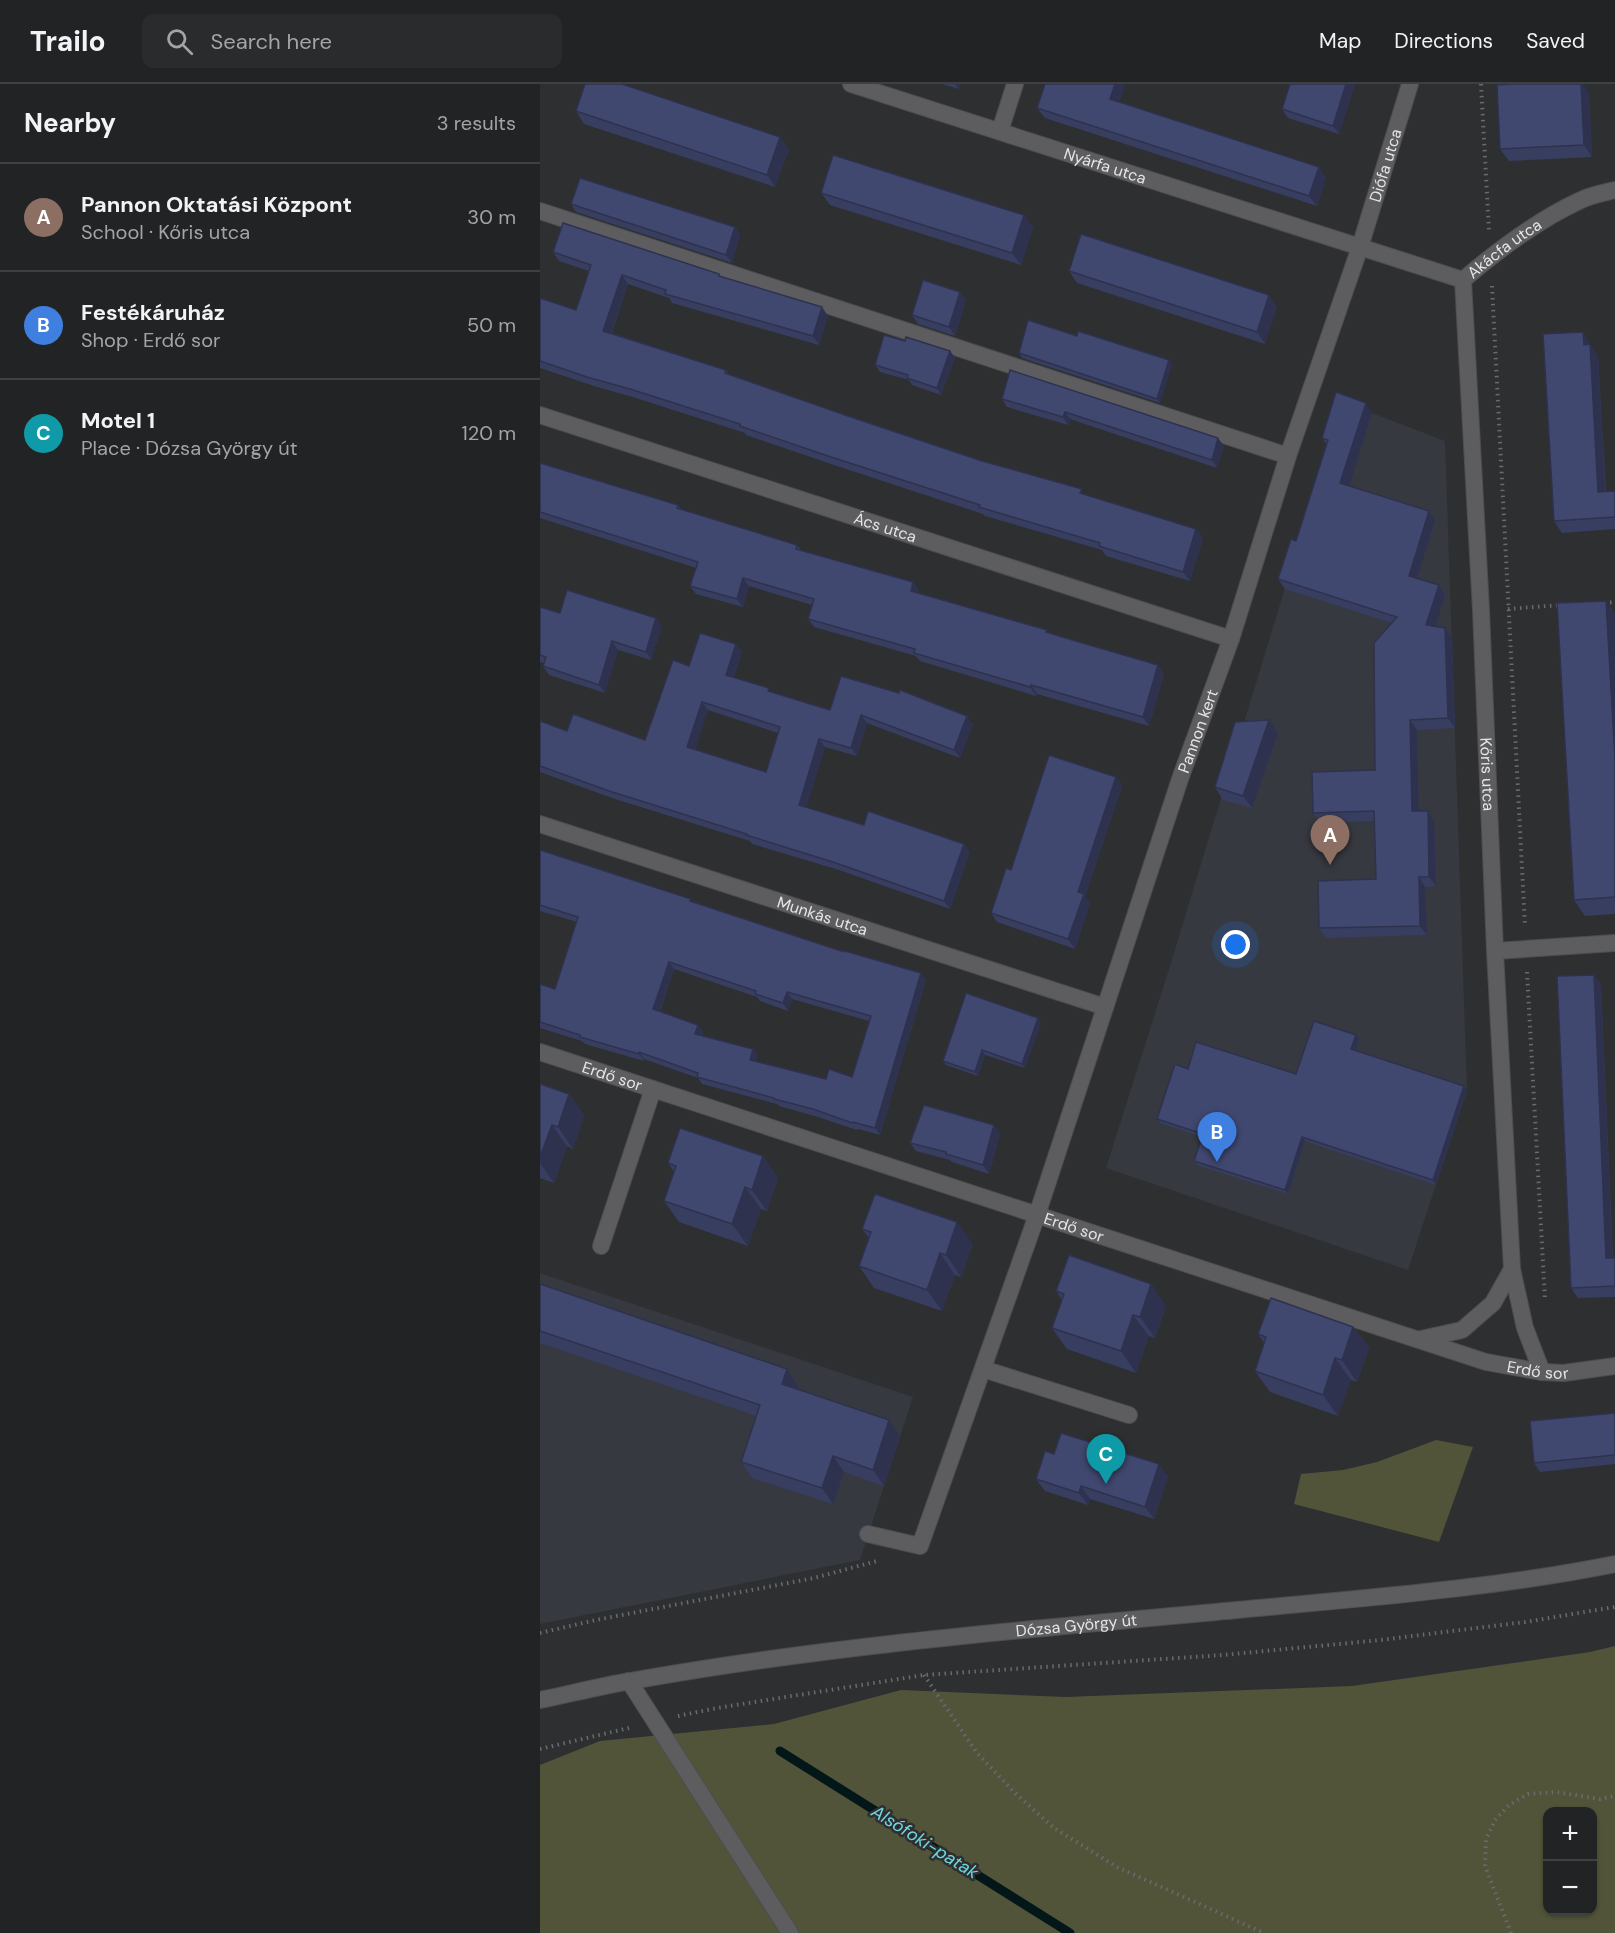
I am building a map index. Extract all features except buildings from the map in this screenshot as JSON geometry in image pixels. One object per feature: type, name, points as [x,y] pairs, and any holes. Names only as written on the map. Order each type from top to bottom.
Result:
[{"type":"street","name":"Nyárfa utca","points":[[851,84],[1360,247]]},
{"type":"street","points":[[1000,131],[1015,84]]},
{"type":"street","name":"Diófa utca","points":[[1360,247],[1410,84]]},
{"type":"street","name":"Akácfa utca","points":[[1360,247],[1463,280],[1490,257],[1542,221],[1581,200],[1615,190]]},
{"type":"street","points":[[540,212],[1288,456]]},
{"type":"street","name":"Pannon kert","points":[[868,1534],[920,1546],[1037,1215],[1180,779],[1231,639],[1288,456],[1360,247]]},
{"type":"street","name":"Kőris utca","points":[[1463,280],[1512,1269],[1524,1328],[1542,1372]]},
{"type":"street","name":"Ács utca","points":[[540,415],[1231,639]]},
{"type":"street","name":"Munkás utca","points":[[540,824],[1105,1006]]},
{"type":"street","points":[[1495,951],[1615,943]]},
{"type":"street","name":"Erdő sor","points":[[540,1053],[1486,1362],[1542,1372],[1564,1373],[1615,1366]]},
{"type":"street","points":[[601,1246],[652,1089]]},
{"type":"street","points":[[1420,1340],[1462,1330],[1493,1303],[1512,1269]]},
{"type":"street","points":[[983,1369],[1129,1415]]},
{"type":"street","name":"Dózsa György út","points":[[540,1700],[629,1681],[784,1657],[940,1638],[1440,1591],[1532,1579],[1615,1564]]},
{"type":"street","points":[[629,1681],[790,1933]]},
{"type":"path","points":[[1481,84],[1546,1304]]},
{"type":"path","points":[[1603,603],[1615,602]]},
{"type":"path","points":[[1481,610],[1568,605]]},
{"type":"path","points":[[540,1633],[814,1578],[879,1561]]},
{"type":"path","points":[[540,1749],[717,1707],[924,1675],[1223,1655],[1381,1640],[1525,1622],[1615,1607]]},
{"type":"path","points":[[924,1675],[977,1753],[1015,1794],[1054,1828],[1117,1867],[1264,1933]]},
{"type":"path","points":[[1511,1933],[1485,1866],[1486,1840],[1495,1820],[1509,1805],[1528,1794],[1556,1792],[1600,1799],[1615,1796]]},
{"type":"shaded area","points":[[1372,413],[1445,441],[1467,1090],[1408,1270],[1106,1168],[1285,588]]},
{"type":"shaded area","points":[[540,1273],[913,1397],[860,1560],[540,1624]]},
{"type":"green space","points":[[1436,1440],[1473,1447],[1439,1542],[1294,1504],[1301,1474],[1343,1470],[1377,1462]]},
{"type":"green space","points":[[1615,1646],[1615,1933],[540,1933],[540,1765],[600,1741],[774,1724],[901,1690],[1066,1697],[1352,1686],[1590,1652]]},
{"type":"waterway","name":"Alsófoki-patak","points":[[780,1751],[1070,1933]]},
{"type":"place","name":"Pannon Oktatási Központ","points":[[1330,865]]},
{"type":"place","name":"Festékáruház","points":[[1217,1162]]},
{"type":"place","name":"Motel 1","points":[[1106,1484]]}]
